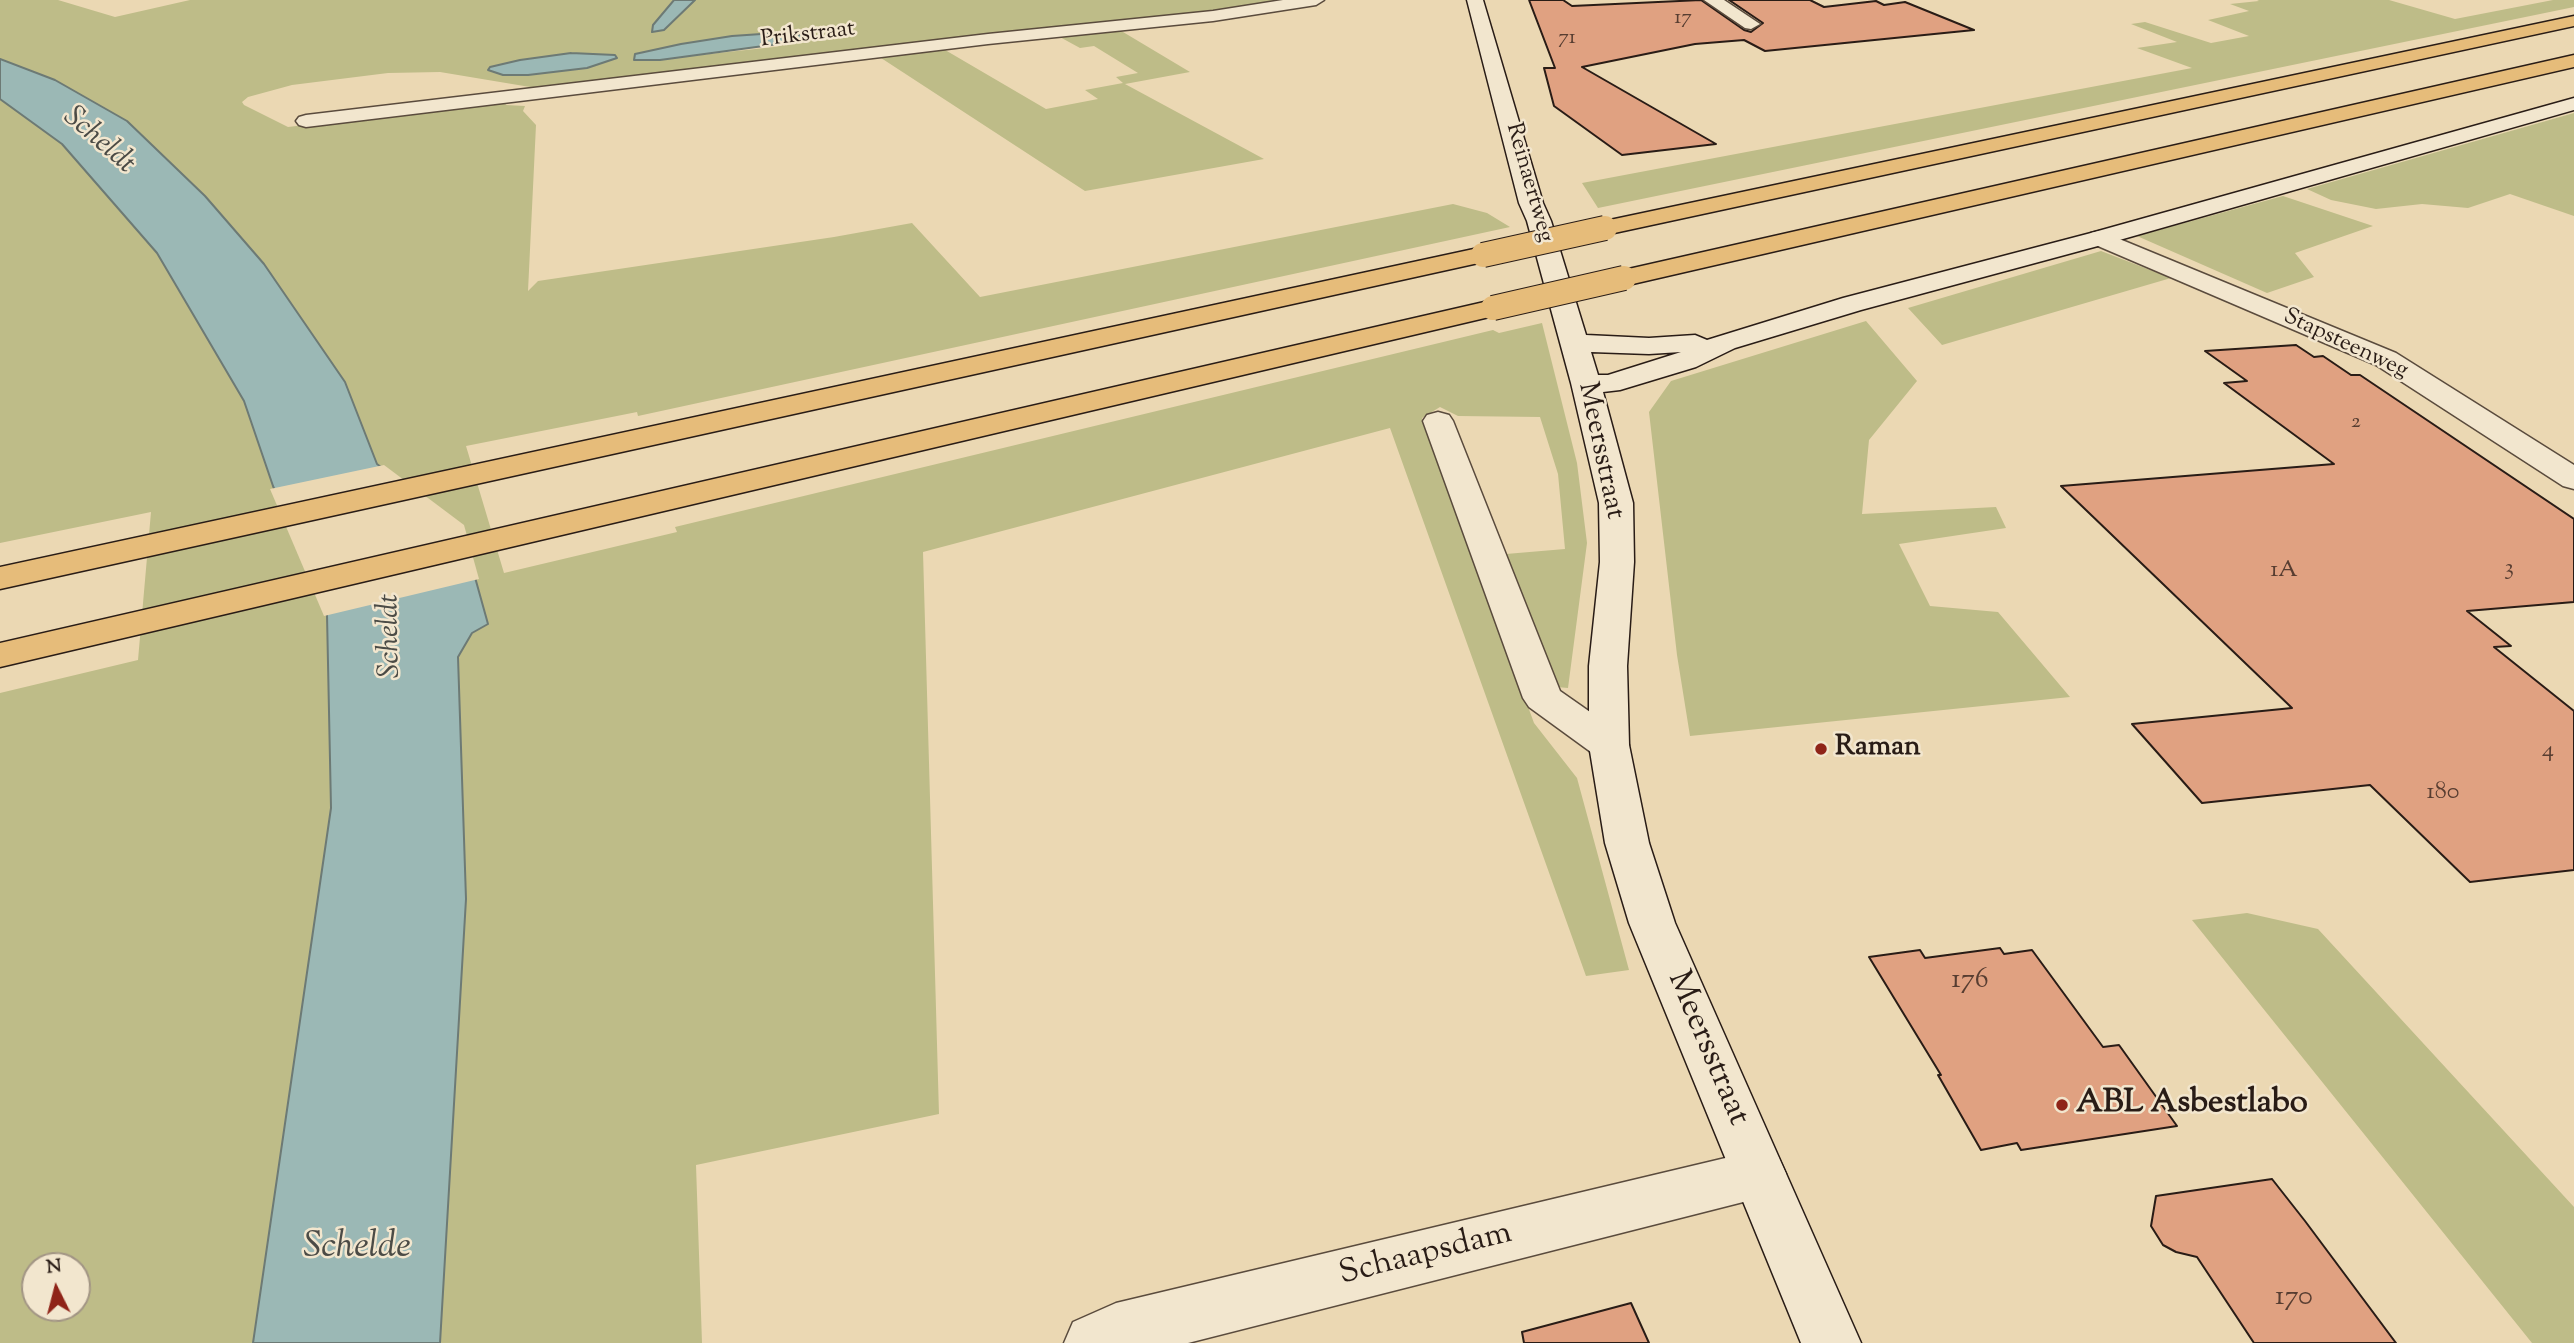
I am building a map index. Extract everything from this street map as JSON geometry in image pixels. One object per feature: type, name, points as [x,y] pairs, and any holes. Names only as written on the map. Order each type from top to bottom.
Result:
[{"type":"highway","points":[[0,579],[1605,228],[2574,21]]},
{"type":"highway","points":[[0,655],[1493,308],[2574,61]]},
{"type":"street","name":"Prikstraat","points":[[306,121],[988,39],[1201,18],[1316,0]]},
{"type":"street","name":"Reinaertweg","points":[[1475,0],[1580,364]]},
{"type":"street","points":[[1712,0],[1751,24]]},
{"type":"street","points":[[1580,364],[1610,384],[1686,361],[1726,342],[1852,304],[2100,238],[2574,104]]},
{"type":"street","name":"Stapsteenweg","points":[[2100,238],[2386,359],[2574,479]]},
{"type":"street","points":[[1580,364],[1649,346],[1726,342]]},
{"type":"street","name":"Meersstraat","points":[[1580,364],[1616,503],[1617,562],[1608,666],[1609,746],[1627,843],[1652,923],[1831,1343]]},
{"type":"street","points":[[1438,421],[1543,698],[1609,746]]},
{"type":"street","name":"Schaapsdam","points":[[1094,1343],[1116,1332],[1759,1174]]},
{"type":"shaded area","points":[[0,0],[58,0],[115,17],[190,0],[1299,0],[940,47],[1046,109],[1098,99],[1085,90],[1123,83],[1116,77],[1138,73],[1094,46],[1080,48],[1058,36],[1118,29],[1190,72],[1125,84],[1264,159],[1085,191],[878,56],[536,88],[440,72],[388,73],[292,85],[248,97],[242,102],[288,127],[504,101],[506,105],[525,106],[523,111],[536,125],[528,291],[538,281],[912,223],[980,297],[1453,204],[1487,213],[1510,227],[638,416],[637,412],[466,446],[504,573],[677,532],[675,527],[1493,330],[1499,333],[1542,323],[1577,463],[1587,543],[1568,688],[1557,687],[1506,554],[1565,549],[1558,474],[1540,417],[1458,416],[1440,407],[1422,418],[1534,723],[1577,778],[1629,970],[1586,976],[1390,428],[923,552],[939,1114],[696,1165],[702,1343],[440,1343],[466,899],[458,657],[472,633],[461,527],[377,464],[345,382],[264,264],[205,196],[127,121],[55,80],[0,59]],"holes":[[[776,33],[802,35],[807,41],[644,61],[681,44]],[[571,53],[615,55],[601,64],[528,75],[503,75],[488,70],[520,60]]]},
{"type":"shaded area","points":[[2257,0],[2389,0],[2455,19],[2553,0],[2574,0],[2574,7],[1598,208],[1582,183],[2192,68],[2137,48],[2177,42],[2131,24],[2145,22],[2211,43],[2249,36],[2208,20],[2249,11],[2230,4],[2259,1]]},
{"type":"shaded area","points":[[0,99],[62,144],[157,253],[244,401],[273,486],[327,615],[331,808],[253,1343],[0,1343],[0,693],[138,660],[151,512],[0,543]]},
{"type":"shaded area","points":[[2574,113],[2574,216],[2510,194],[2468,208],[2422,204],[2376,209],[2331,200],[2307,189]]},
{"type":"shaded area","points":[[2283,196],[2373,226],[2295,253],[2314,277],[2267,293],[2137,236]]},
{"type":"shaded area","points":[[2101,251],[2171,278],[1942,345],[1908,308]]},
{"type":"shaded area","points":[[1866,321],[1917,381],[1869,440],[1862,514],[1996,507],[2006,528],[1899,544],[1930,606],[1998,612],[2070,697],[1690,736],[1677,655],[1649,412],[1671,381]]},
{"type":"shaded area","points":[[2247,913],[2318,929],[2574,1207],[2574,1343],[2532,1343],[2192,920]]},
{"type":"water","points":[[674,0],[695,0],[664,30],[652,32],[653,25]]},
{"type":"water","points":[[776,33],[802,35],[808,40],[660,60],[634,60],[635,54],[681,44]]},
{"type":"water","points":[[571,53],[615,55],[617,58],[587,68],[528,75],[503,75],[488,70],[490,67],[520,60]]},
{"type":"water","name":"Schelde","points":[[0,59],[55,80],[127,121],[205,196],[264,264],[345,382],[377,464],[461,527],[488,624],[472,633],[458,657],[466,899],[440,1343],[253,1343],[331,808],[327,615],[273,486],[244,401],[157,253],[62,144],[0,99]]},
{"type":"pier","points":[[384,465],[464,525],[479,579],[324,616],[270,489]]},
{"type":"building","points":[[1529,0],[1563,0],[1572,6],[1701,0],[1751,32],[1763,23],[1729,0],[1810,0],[1824,7],[1876,1],[1884,5],[1905,2],[1974,30],[1765,51],[1744,40],[1695,44],[1582,67],[1716,144],[1622,155],[1554,106],[1544,68],[1555,68]]},
{"type":"building","points":[[2296,345],[2314,357],[2323,356],[2351,375],[2360,375],[2574,519],[2574,602],[2467,611],[2511,646],[2494,647],[2574,711],[2574,870],[2470,882],[2370,785],[2202,803],[2132,724],[2292,708],[2061,486],[2334,464],[2224,383],[2247,381],[2205,351]]},
{"type":"building","points":[[2000,948],[2004,954],[2032,950],[2103,1047],[2119,1045],[2177,1126],[2021,1150],[2017,1143],[1981,1150],[1938,1075],[1941,1075],[1869,957],[1920,950],[1925,958]]},
{"type":"building","points":[[2272,1179],[2396,1343],[2254,1343],[2197,1257],[2176,1252],[2163,1245],[2151,1226],[2156,1196]]},
{"type":"building","points":[[1631,1303],[1649,1343],[1524,1343],[1522,1332]]},
{"type":"place","name":"Raman","points":[[1821,749]]},
{"type":"place","name":"ABL Asbestlabo","points":[[2062,1105]]},
{"type":"water label","name":"Scheldt","points":[[98,142]]},
{"type":"water label","name":"Scheldt","points":[[392,636]]}]
